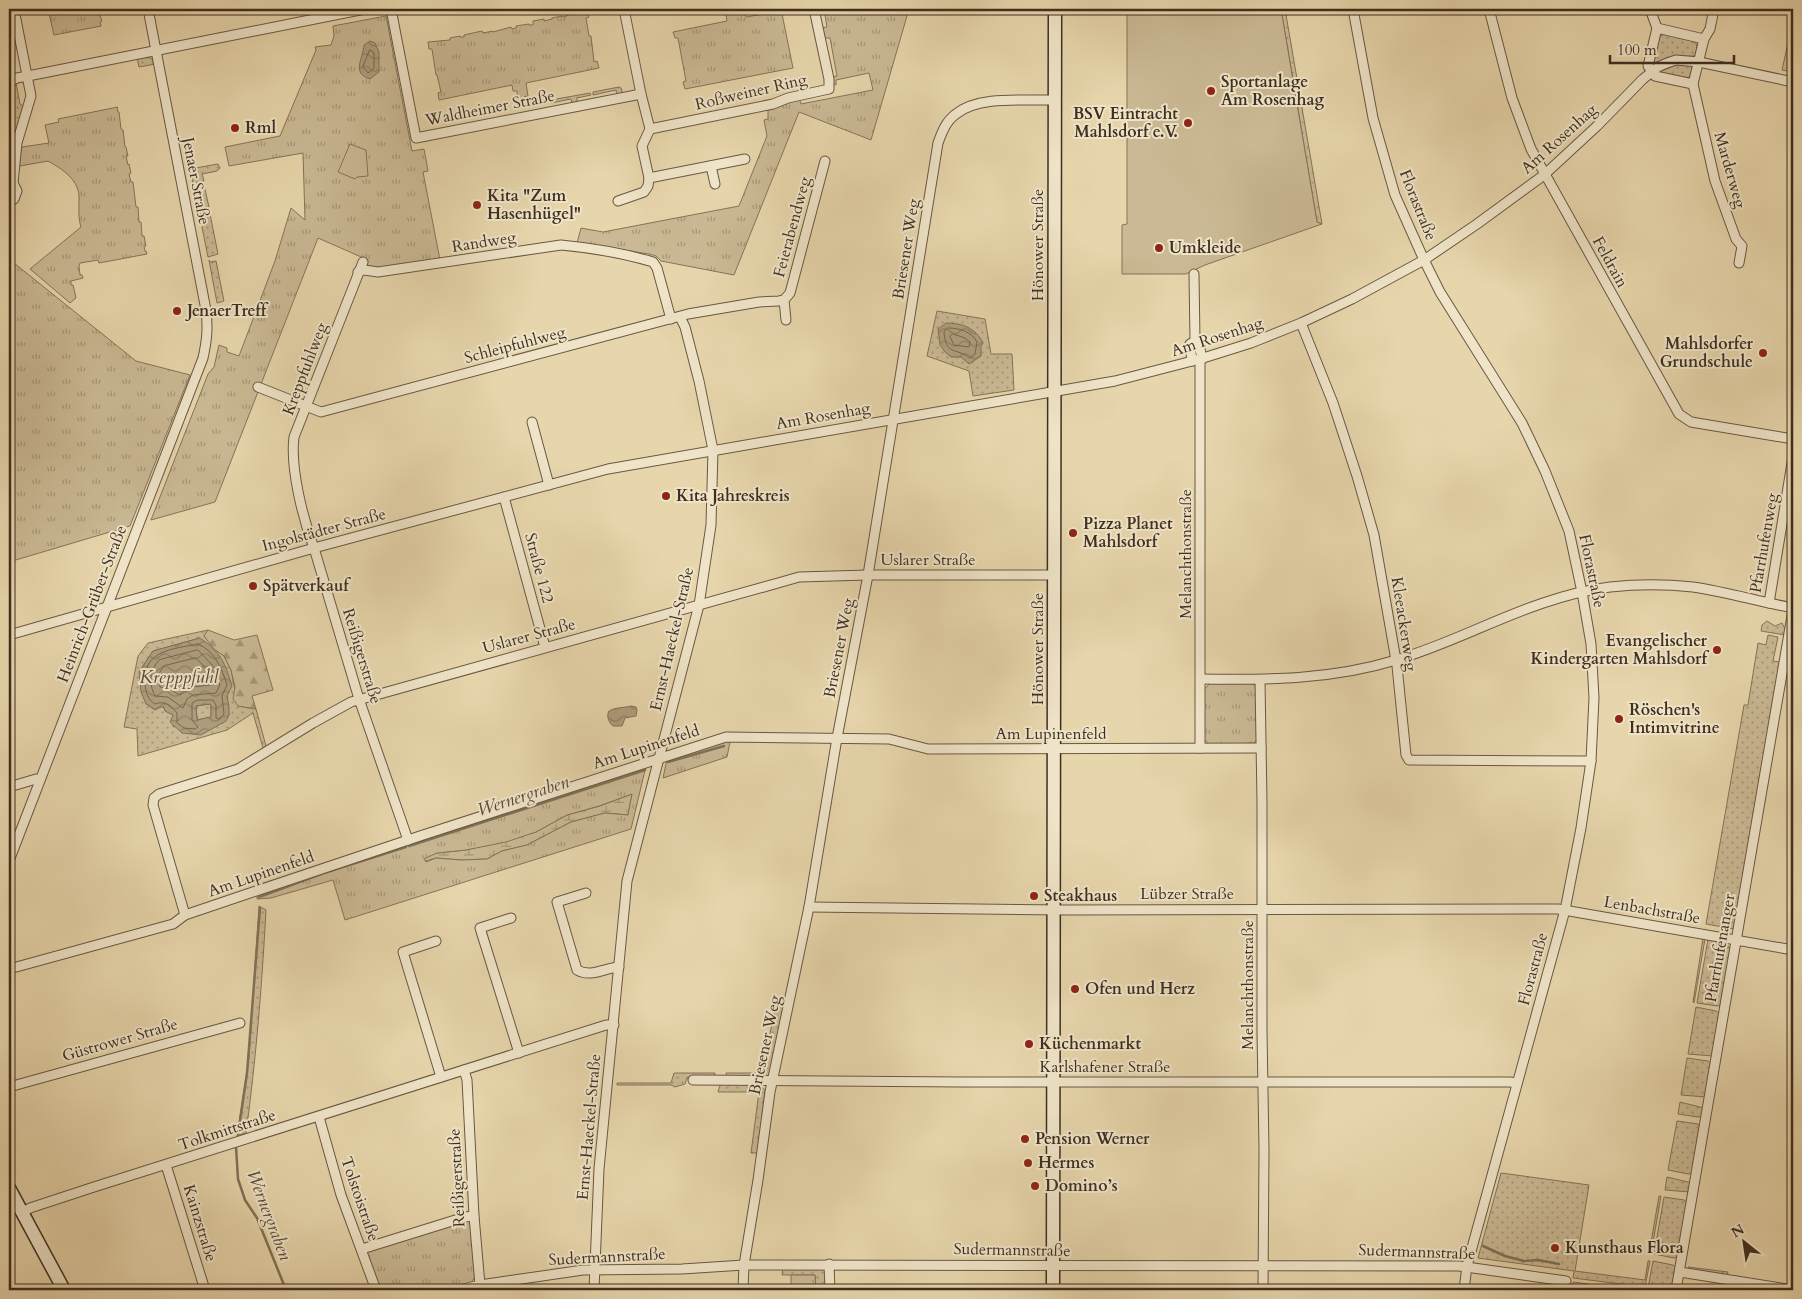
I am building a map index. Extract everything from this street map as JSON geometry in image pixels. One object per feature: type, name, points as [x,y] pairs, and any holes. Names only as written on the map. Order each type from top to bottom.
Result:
[{"type":"main road","name":"Hönower Straße","points":[[1053,1290],[1055,9]]},
{"type":"main road","points":[[9,1188],[64,1290]]},
{"type":"street","points":[[9,203],[16,196],[17,191],[11,182],[15,153],[32,96],[14,9]]},
{"type":"street","name":"Jenaer Straße","points":[[148,9],[206,310],[208,330],[203,358]]},
{"type":"street","points":[[9,82],[17,78],[336,12],[365,9]]},
{"type":"street","name":"Waldheimer Straße","points":[[391,9],[416,138],[641,94]]},
{"type":"street","points":[[618,201],[644,192],[650,178],[642,146],[650,129],[624,9]]},
{"type":"street","name":"Roßweiner Ring","points":[[650,129],[764,106],[788,98],[829,89],[814,9]]},
{"type":"street","name":"Florastraße","points":[[1353,9],[1363,68],[1384,161],[1395,195],[1440,292],[1522,423],[1534,447],[1569,531],[1582,592],[1590,644],[1594,698],[1591,760],[1581,828],[1565,910],[1467,1266],[1464,1290]]},
{"type":"street","name":"Feldrain","points":[[1489,9],[1512,98],[1531,149],[1679,414],[1691,422],[1793,439]]},
{"type":"street","points":[[1650,9],[1657,28],[1648,66],[1655,76],[1693,84],[1704,39],[1710,29],[1714,9]]},
{"type":"street","points":[[1657,28],[1704,39]]},
{"type":"street","points":[[1652,71],[1676,60],[1699,62],[1793,82]]},
{"type":"street","name":"Am Rosenhag","points":[[712,450],[1115,381],[1198,360],[1251,343],[1301,323],[1352,299],[1424,260],[1477,224],[1544,175],[1652,71]]},
{"type":"street","name":"Marderweg","points":[[1693,84],[1715,181],[1736,239],[1742,246],[1739,263]]},
{"type":"street","name":"Briesener Weg","points":[[743,1290],[744,1264],[770,1092],[808,907],[837,738],[868,575],[895,418],[938,143],[945,126],[955,114],[976,103],[1054,100]]},
{"type":"street","points":[[650,178],[746,159]]},
{"type":"street","name":"Feierabendweg","points":[[784,300],[790,293],[825,160]]},
{"type":"street","points":[[711,166],[715,184]]},
{"type":"street","name":"Randweg","points":[[358,272],[364,270],[386,271],[561,245],[574,246],[637,257],[653,262],[657,268],[675,318]]},
{"type":"street","points":[[358,272],[363,262]]},
{"type":"street","name":"Kreppfuhlweg","points":[[297,479],[293,445],[294,437],[358,272]]},
{"type":"street","name":"Melanchthonstraße","points":[[1194,274],[1195,341],[1190,344],[1198,360],[1200,748]]},
{"type":"street","points":[[784,300],[786,320]]},
{"type":"street","name":"Schleipfuhlweg","points":[[258,387],[322,412],[675,318],[723,308],[784,300]]},
{"type":"street","name":"Ernst-Haeckel-Straße","points":[[594,1290],[599,1169],[628,881],[699,605],[711,525],[712,450],[699,380],[685,327],[675,318]]},
{"type":"street","name":"Kleeackerweg","points":[[1301,323],[1333,402],[1374,535],[1396,660],[1406,755],[1409,760],[1591,760]]},
{"type":"street","name":"Heinrich-Grüber-Straße","points":[[9,861],[203,358]]},
{"type":"street","points":[[532,422],[549,485]]},
{"type":"street","name":"Ingolstädter Straße","points":[[9,635],[314,548],[608,469],[712,450]]},
{"type":"street","name":"Pfarrhufenweg","points":[[1769,604],[1793,457]]},
{"type":"street","name":"Reißigerstraße","points":[[297,479],[308,533],[359,699],[408,840]]},
{"type":"street","name":"Straße 122","points":[[504,497],[545,647]]},
{"type":"street","name":"Uslarer Straße","points":[[185,915],[153,805],[154,798],[159,794],[238,769],[312,723],[351,702],[799,578],[868,575],[1054,575]]},
{"type":"street","points":[[1201,679],[1260,680],[1340,673],[1396,660],[1430,648],[1509,614],[1582,592],[1638,586],[1693,587],[1793,609]]},
{"type":"street","name":"Pfarrhufenanger","points":[[1676,1290],[1793,609]]},
{"type":"street","name":"Melanchthonstraße","points":[[1260,680],[1264,1081],[1263,1290]]},
{"type":"street","name":"Am Lupinenfeld","points":[[9,969],[173,924],[185,915],[408,840],[726,738],[890,739],[928,749],[1261,748]]},
{"type":"street","points":[[9,787],[36,779],[40,780]]},
{"type":"street","points":[[586,893],[557,902],[577,970],[587,975],[611,968],[619,968]]},
{"type":"street","name":"Lübzer Straße","points":[[808,907],[1053,910],[1565,910]]},
{"type":"street","name":"Lenbachstraße","points":[[1565,910],[1793,950]]},
{"type":"street","points":[[511,918],[480,928],[519,1053]]},
{"type":"street","points":[[436,941],[402,952],[441,1077]]},
{"type":"street","name":"Güstrower Straße","points":[[9,1087],[240,1023]]},
{"type":"street","name":"Tolkmittstraße","points":[[22,1212],[441,1077],[606,1025],[614,1025]]},
{"type":"street","name":"Reißigerstraße","points":[[464,1070],[467,1080],[474,1216],[480,1285]]},
{"type":"street","name":"Karlshafener Straße","points":[[693,1080],[762,1080],[773,1082],[1264,1081],[1517,1083]]},
{"type":"street","name":"Tolstoistraße","points":[[319,1116],[341,1195],[376,1290]]},
{"type":"street","name":"Kainzstraße","points":[[166,1165],[205,1290]]},
{"type":"street","points":[[362,1249],[465,1217],[474,1216]]},
{"type":"street","name":"Sudermannstraße","points":[[459,1290],[552,1274],[594,1270],[682,1269],[744,1264],[1467,1266],[1566,1281]]},
{"type":"street","points":[[828,1264],[830,1290]]},
{"type":"street","points":[[1680,1272],[1793,1290]]},
{"type":"green space","points":[[48,9],[97,9],[102,21],[100,22],[101,26],[54,35]]},
{"type":"green space","points":[[725,9],[744,9],[746,17],[775,12],[774,9],[781,9],[793,68],[685,89],[683,82],[686,81],[678,38],[675,38],[673,32],[727,21]]},
{"type":"green space","points":[[824,9],[909,9],[871,140],[799,112],[734,275],[661,261],[656,256],[649,254],[577,243],[581,228],[603,232],[739,206],[767,136],[764,120],[768,119],[768,110],[799,98],[801,104],[873,90],[869,73],[836,80],[836,85],[832,83],[831,77],[837,76],[830,38],[823,38],[821,28],[827,27]]},
{"type":"green space","name":"Sportanlage Am Rosenhag","points":[[1127,9],[1281,9],[1317,222],[1322,224],[1205,265],[1186,274],[1122,274],[1122,225],[1127,224]]},
{"type":"green space","points":[[1281,9],[1285,9],[1322,224],[1317,222]]},
{"type":"green space","points":[[587,11],[589,17],[586,18],[589,36],[591,36],[594,62],[597,61],[599,68],[526,83],[528,96],[518,98],[517,91],[513,91],[512,85],[439,100],[438,93],[441,92],[432,49],[429,49],[428,42],[450,40],[450,38],[464,37],[464,35],[482,31],[483,33],[493,32],[511,27],[512,29],[516,28],[516,26],[533,25],[533,21],[544,19],[544,21]]},
{"type":"green space","points":[[386,16],[412,151],[424,149],[428,171],[423,172],[440,260],[378,269],[367,265],[368,260],[318,238],[215,502],[151,520],[208,374],[214,367],[219,345],[227,348],[227,352],[239,356],[275,261],[291,208],[305,220],[303,153],[229,166],[225,147],[280,136],[316,50],[315,47],[331,45],[334,36],[333,26]]},
{"type":"green space","points":[[1793,20],[1793,72],[1782,70]]},
{"type":"green space","points":[[1665,34],[1693,40],[1697,45],[1696,54],[1694,56],[1676,57],[1653,65],[1659,37]]},
{"type":"green space","points":[[146,56],[152,59],[155,64],[139,67],[137,57]]},
{"type":"green space","points":[[1679,64],[1692,65],[1691,75],[1688,78],[1658,72]]},
{"type":"green space","points":[[16,83],[20,104],[24,107],[9,156],[9,86]]},
{"type":"green space","points":[[619,87],[623,94],[617,95],[616,90],[593,95],[593,92]]},
{"type":"green space","points":[[590,93],[591,95],[577,98],[577,103],[572,104],[571,99],[551,103],[551,100]]},
{"type":"green space","points":[[118,107],[128,156],[126,156],[131,173],[129,174],[131,182],[133,182],[136,207],[138,207],[139,222],[141,222],[142,236],[144,236],[146,246],[144,247],[147,254],[99,263],[98,260],[80,263],[80,275],[83,278],[71,281],[76,298],[70,303],[30,269],[81,227],[77,186],[69,176],[48,161],[20,166],[18,161],[22,147],[49,143],[45,125],[59,122],[58,119]]},
{"type":"green space","points":[[350,144],[366,150],[368,176],[355,179],[338,172]]},
{"type":"green space","points":[[218,164],[220,168],[217,171],[202,174],[204,181],[193,184],[190,169]]},
{"type":"green space","points":[[204,185],[209,207],[198,209],[194,187]]},
{"type":"green space","points":[[203,211],[205,215],[210,214],[218,254],[208,257],[199,212],[203,214]]},
{"type":"green space","points":[[9,259],[136,361],[190,375],[130,526],[9,562]]},
{"type":"green space","points":[[209,260],[210,262],[216,261],[224,301],[217,303]]},
{"type":"green space","points":[[937,311],[985,319],[991,354],[1012,354],[1014,390],[973,396],[969,371],[927,356]]},
{"type":"green space","points":[[1767,621],[1775,626],[1782,623],[1785,635],[1761,631],[1762,625]]},
{"type":"green space","points":[[208,630],[204,636],[224,656],[231,670],[238,706],[256,709],[266,746],[263,748],[253,713],[227,730],[138,756],[137,729],[124,727],[138,656],[148,643]],"holes":[[[200,638],[227,696],[229,715],[173,727],[173,715],[165,711],[161,706],[139,672],[153,651]]]},
{"type":"green space","points":[[208,630],[234,640],[257,635],[273,690],[252,696],[256,709],[238,706],[233,699],[235,687],[231,670],[224,656],[214,649],[204,636]]},
{"type":"green space","points":[[1768,635],[1778,637],[1773,661],[1780,662],[1734,929],[1706,924],[1744,705],[1748,705],[1758,643],[1766,645]]},
{"type":"green space","points":[[1210,683],[1252,683],[1257,687],[1258,738],[1254,743],[1210,745],[1203,738],[1204,690]]},
{"type":"green space","points":[[210,704],[211,717],[197,720],[196,706]]},
{"type":"green space","points":[[729,740],[727,757],[663,778],[667,759]]},
{"type":"green space","points":[[646,766],[631,829],[345,920],[333,880],[271,898],[257,899],[257,894]],"holes":[[[632,794],[628,815],[605,813],[571,822],[527,845],[502,851],[487,859],[461,860],[436,858],[426,862],[424,859],[437,853],[466,850],[506,842],[536,832],[567,815]]]},
{"type":"green space","points":[[632,794],[628,815],[605,813],[571,822],[527,845],[502,851],[487,859],[461,860],[436,858],[341,885],[437,853],[466,850],[536,832],[567,815],[600,806]]},
{"type":"green space","points":[[259,906],[266,910],[256,1050],[246,1133],[237,1136],[249,1058]]},
{"type":"green space","points":[[1703,938],[1705,939],[1694,1003],[1693,1002]]},
{"type":"green space","points":[[1708,939],[1725,943],[1731,952],[1722,1005],[1717,1006],[1697,1003]]},
{"type":"green space","points":[[777,999],[785,1003],[770,1075],[766,1077],[727,1077],[726,1073],[762,1073]]},
{"type":"green space","points":[[1696,1007],[1716,1011],[1720,1014],[1713,1056],[1688,1054]]},
{"type":"green space","points":[[1687,1058],[1708,1061],[1712,1064],[1706,1097],[1681,1095]]},
{"type":"green space","points":[[674,1073],[715,1073],[715,1077],[687,1078],[685,1084],[675,1087],[671,1085],[617,1085],[617,1083],[671,1083]]},
{"type":"green space","points":[[721,1082],[759,1085],[765,1090],[758,1153],[751,1153],[759,1092],[718,1092]]},
{"type":"green space","points":[[1680,1102],[1704,1108],[1703,1116],[1678,1114]]},
{"type":"green space","points":[[1677,1121],[1698,1124],[1701,1128],[1693,1173],[1688,1174],[1668,1170]]},
{"type":"green space","name":"Kunsthaus Flora","points":[[1501,1173],[1589,1185],[1575,1271],[1645,1280],[1648,1261],[1650,1261],[1645,1287],[1573,1278],[1574,1271],[1478,1258]]},
{"type":"green space","points":[[1667,1177],[1692,1183],[1690,1192],[1665,1190]]},
{"type":"green space","points":[[1659,1196],[1661,1196],[1651,1254],[1649,1254]]},
{"type":"green space","points":[[1664,1197],[1684,1200],[1688,1203],[1679,1257],[1674,1258],[1654,1254]]},
{"type":"green space","points":[[470,1219],[475,1277],[471,1283],[443,1290],[380,1290],[366,1250]]},
{"type":"green space","points":[[1653,1261],[1673,1265],[1677,1268],[1673,1288],[1667,1290],[1648,1288]]},
{"type":"green space","points":[[1688,1267],[1728,1272],[1727,1275],[1692,1270]]},
{"type":"green space","points":[[783,1268],[825,1268],[827,1290],[816,1290],[815,1275],[782,1275]]},
{"type":"green space","points":[[791,1275],[815,1275],[816,1290],[791,1290]]},
{"type":"green space","points":[[1573,1282],[1589,1284],[1592,1288],[1591,1290],[1572,1289]]},
{"type":"water","points":[[370,41],[375,43],[379,52],[379,72],[370,79],[361,73],[359,65],[364,45]]},
{"type":"water","points":[[946,323],[963,325],[977,334],[983,343],[981,346],[981,356],[969,364],[961,357],[951,357],[945,352],[940,345],[938,329]]},
{"type":"water","name":"Krepppfuhl","points":[[200,638],[213,648],[224,664],[232,686],[227,696],[229,715],[226,721],[201,735],[182,733],[170,722],[173,715],[165,711],[164,707],[155,710],[146,704],[141,692],[139,672],[153,651]],"holes":[[[210,704],[211,717],[197,720],[196,706]]]},
{"type":"water","points":[[631,706],[636,707],[636,716],[625,718],[622,726],[613,726],[609,721],[609,711]]},
{"type":"waterway","name":"Wernergraben","points":[[668,762],[724,746]]},
{"type":"waterway","name":"Wernergraben","points":[[409,846],[645,770]]},
{"type":"waterway","name":"Wernergraben","points":[[259,897],[324,873],[406,847]]},
{"type":"waterway","name":"Wernergraben","points":[[238,1134],[247,1073],[260,908]]},
{"type":"waterway","name":"Wernergraben","points":[[236,1147],[238,1179],[245,1200],[257,1218],[286,1290]]},
{"type":"waterway","name":"Wernergraben","points":[[1483,1246],[1505,1256],[1524,1261],[1538,1260],[1559,1264]]},
{"type":"place","name":"Sportanlage Am Rosenhag","points":[[1211,91]]},
{"type":"place","name":"BSV Eintracht Mahlsdorf e.V.","points":[[1188,123]]},
{"type":"place","name":"Rml","points":[[235,128]]},
{"type":"place","name":"Kita \"Zum Hasenhügel\"","points":[[477,205]]},
{"type":"place","name":"Umkleide","points":[[1159,248]]},
{"type":"place","name":"JenaerTreff","points":[[177,311]]},
{"type":"place","name":"Mahlsdorfer Grundschule","points":[[1763,353]]},
{"type":"place","name":"Kita Jahreskreis","points":[[666,496]]},
{"type":"place","name":"Pizza Planet Mahlsdorf","points":[[1073,533]]},
{"type":"place","name":"Spätverkauf","points":[[253,586]]},
{"type":"place","name":"Evangelischer Kindergarten Mahlsdorf","points":[[1717,650]]},
{"type":"place","name":"Röschen's Intimvitrine","points":[[1619,719]]},
{"type":"place","name":"Steakhaus","points":[[1034,896]]},
{"type":"place","name":"Ofen und Herz","points":[[1075,989]]},
{"type":"place","name":"Küchenmarkt","points":[[1029,1044]]},
{"type":"place","name":"Pension Werner","points":[[1025,1139]]},
{"type":"place","name":"Hermes","points":[[1028,1163]]},
{"type":"place","name":"Domino’s","points":[[1035,1186]]},
{"type":"place","name":"Kunsthaus Flora","points":[[1555,1248]]}]
